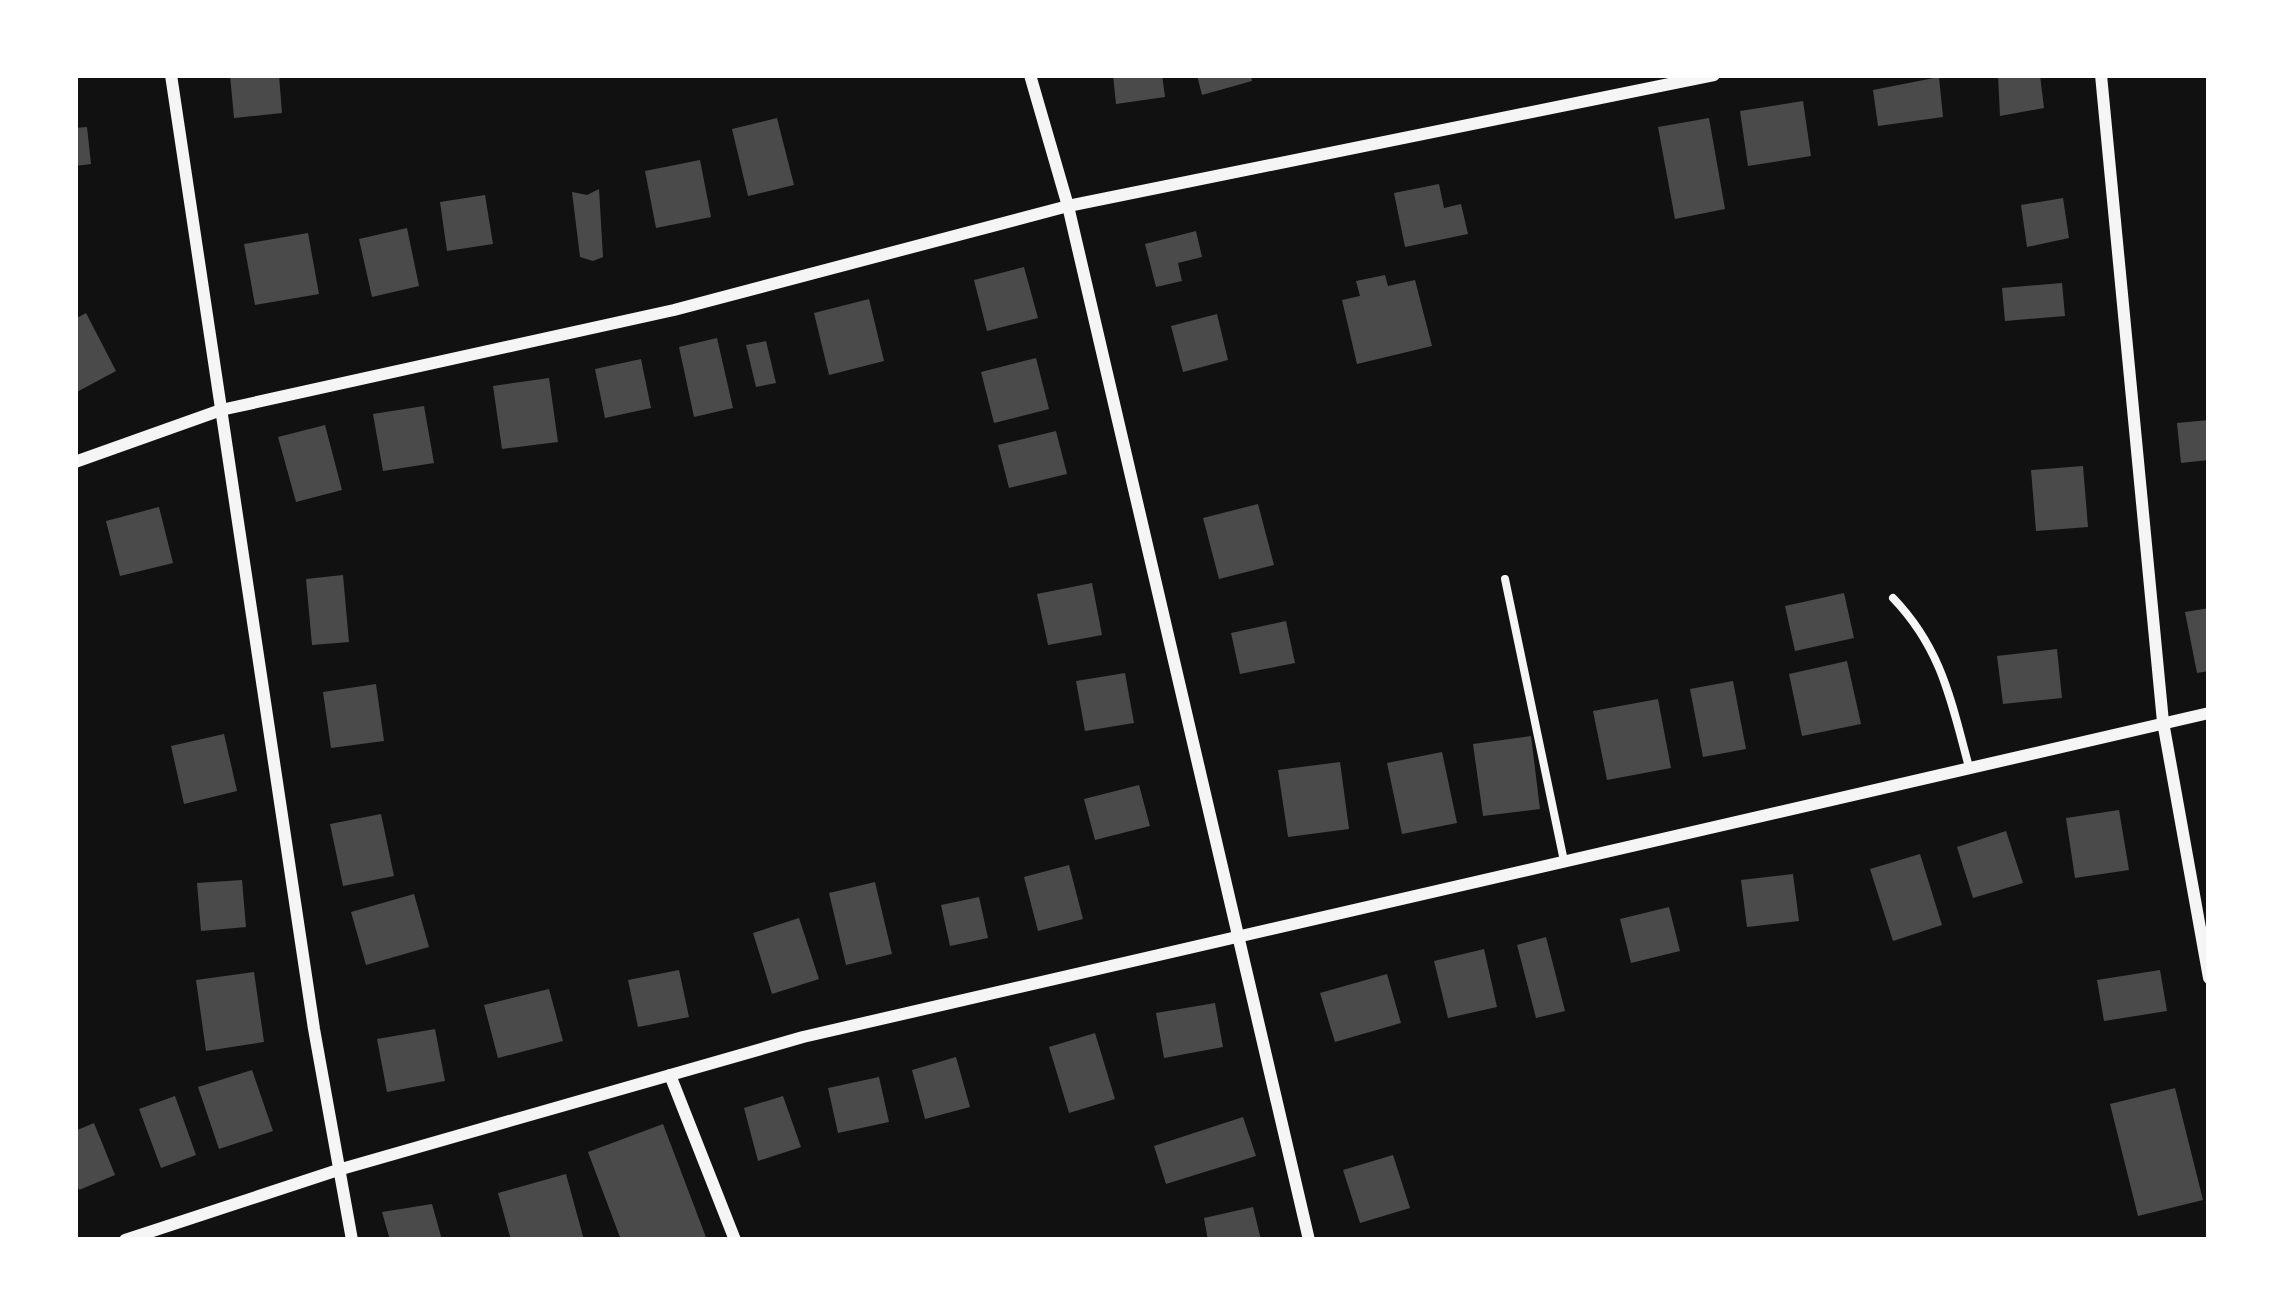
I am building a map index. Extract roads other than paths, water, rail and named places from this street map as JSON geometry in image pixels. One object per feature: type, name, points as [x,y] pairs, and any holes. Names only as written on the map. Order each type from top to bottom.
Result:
[{"type":"street","points":[[171,75],[352,1240]]},
{"type":"street","points":[[1030,75],[1068,206],[1309,1240]]},
{"type":"street","points":[[75,462],[221,410],[674,310],[1068,206],[1714,75]]},
{"type":"street","points":[[2101,75],[2163,722],[2209,978]]},
{"type":"street","points":[[125,1240],[338,1170],[803,1037],[2209,713]]},
{"type":"street","points":[[670,1075],[736,1240]]},
{"type":"lane","points":[[1505,579],[1564,861]]},
{"type":"lane","points":[[1893,598],[1919,625],[1941,667],[1969,767]]}]
